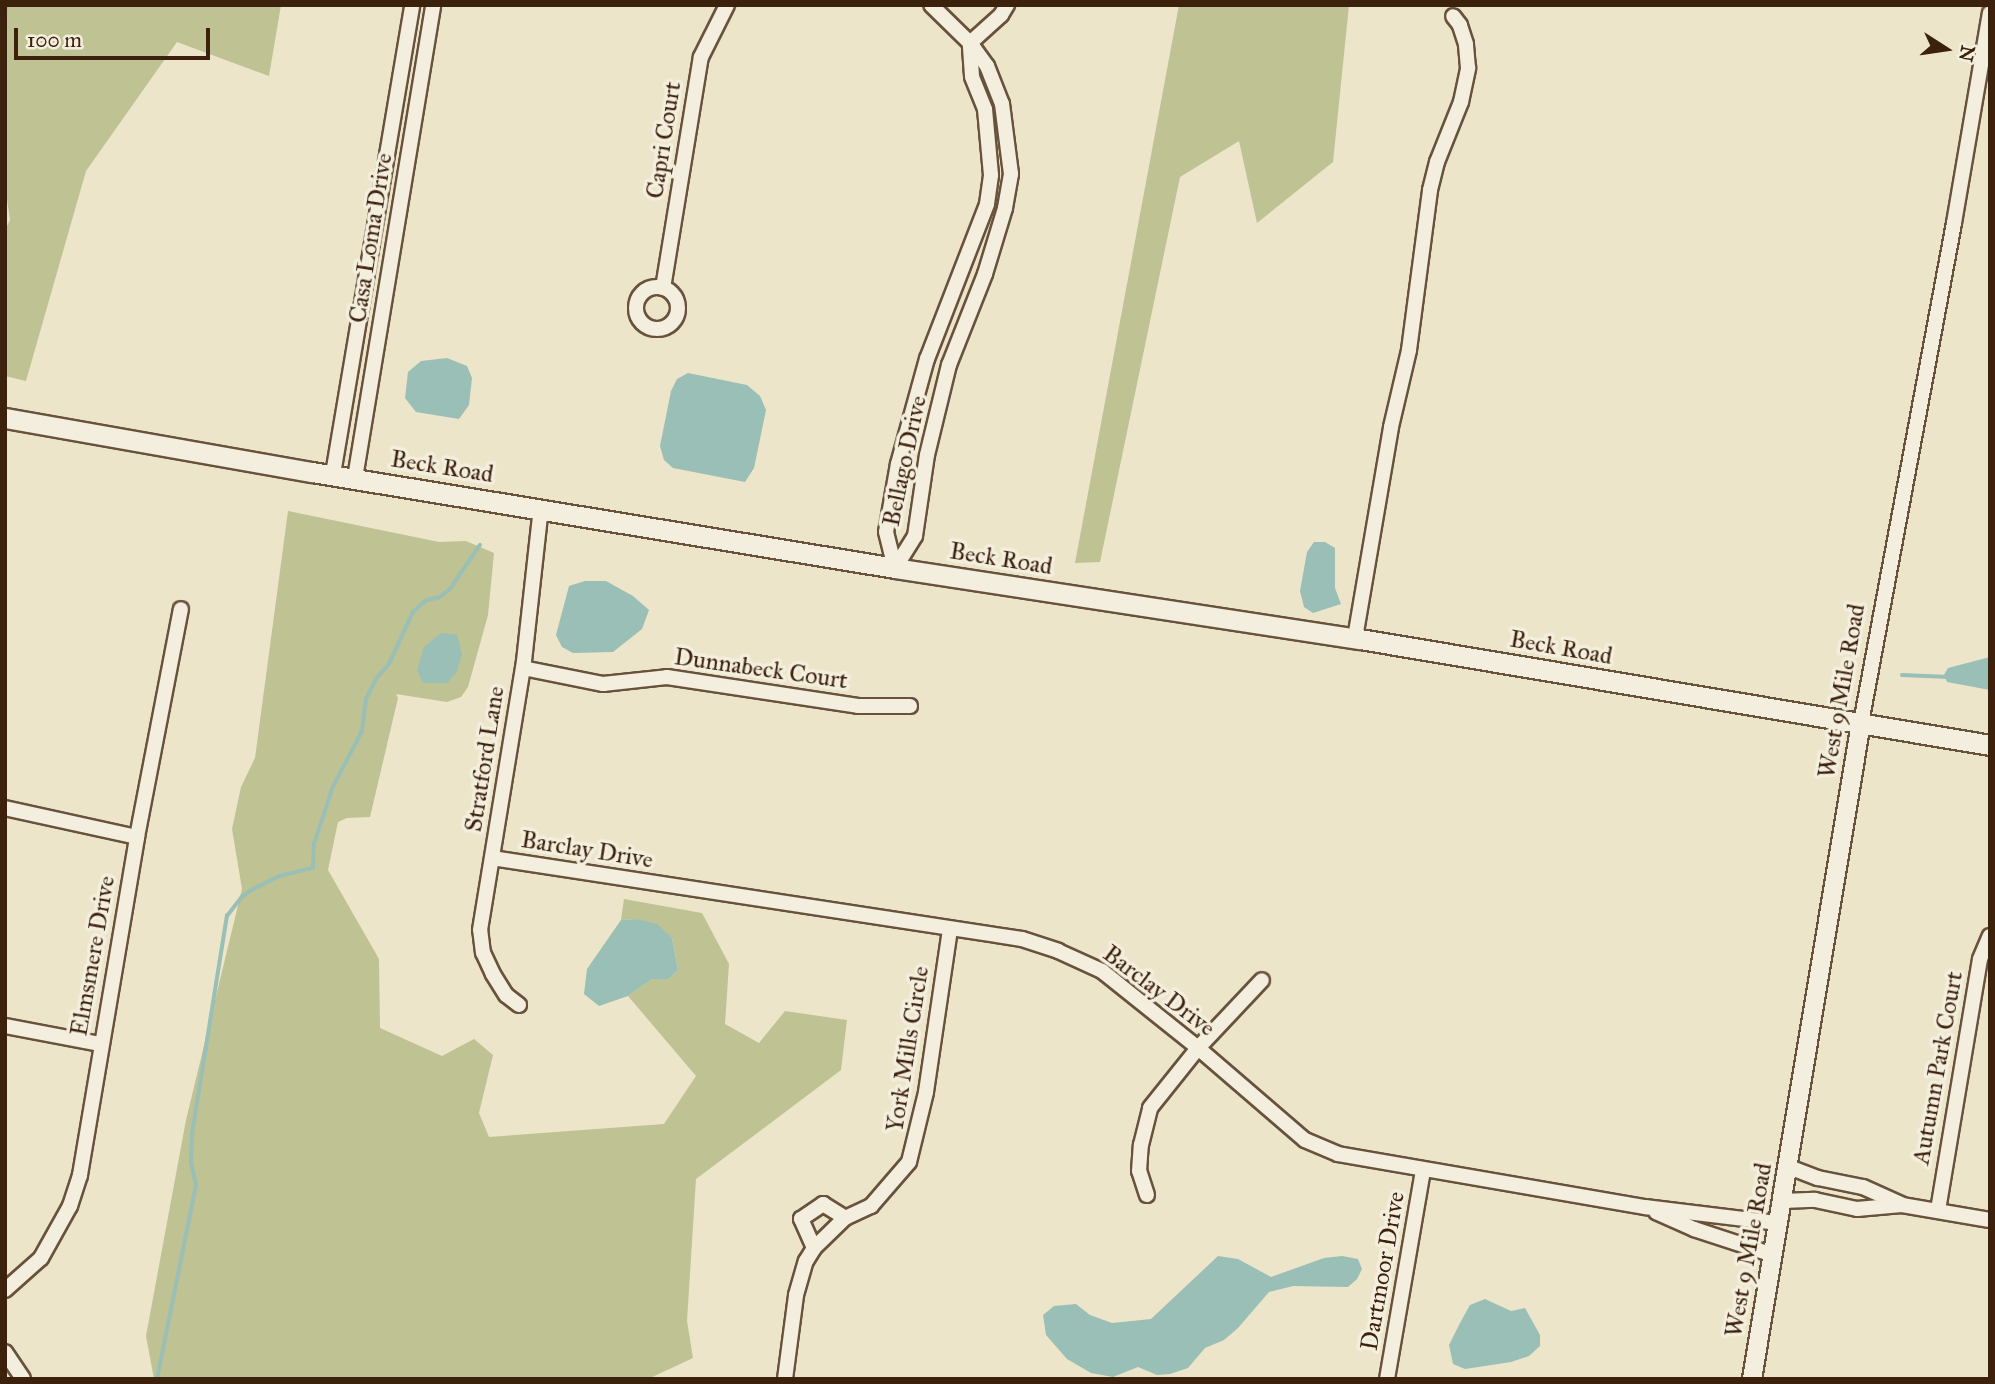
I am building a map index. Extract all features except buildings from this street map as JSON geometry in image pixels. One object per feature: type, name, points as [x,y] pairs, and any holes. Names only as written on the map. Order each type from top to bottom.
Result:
[{"type":"main road","name":"Beck Road","points":[[5,418],[895,568],[1355,638],[1990,745]]},
{"type":"street","name":"Casa Loma Drive","points":[[333,474],[412,5]]},
{"type":"street","name":"Casa Loma Drive","points":[[355,478],[433,5]]},
{"type":"street","name":"Capri Court","points":[[663,288],[701,57],[727,5]]},
{"type":"street","name":"Bellago Drive","points":[[895,568],[915,536],[927,455],[948,365],[985,274],[1005,208],[1011,174],[1002,104],[987,66],[970,43],[931,5]]},
{"type":"street","points":[[970,43],[1001,15],[1007,5]]},
{"type":"street","name":"West 9 Mile Road","points":[[1752,1379],[1861,723],[1986,56],[1990,13]]},
{"type":"street","points":[[1355,638],[1391,427],[1409,351],[1430,190],[1437,162],[1461,102],[1468,68],[1466,44],[1460,25],[1453,16]]},
{"type":"street","name":"Bellago Drive","points":[[895,568],[886,532],[898,464],[927,359],[986,204],[991,175],[985,110],[972,76],[970,43]]},
{"type":"street","name":"Stratford Lane","points":[[519,1004],[506,995],[483,953],[480,930],[523,668],[541,508]]},
{"type":"street","name":"Elmsmere Drive","points":[[5,1290],[41,1258],[70,1206],[80,1175],[100,1044],[181,608]]},
{"type":"street","name":"Dunnabeck Court","points":[[523,668],[603,684],[667,677],[858,706],[910,706]]},
{"type":"street","points":[[5,808],[137,837]]},
{"type":"street","name":"Barclay Drive","points":[[492,858],[1022,939],[1058,951],[1102,971],[1198,1048],[1305,1140],[1338,1154],[1423,1171],[1645,1207],[1778,1223]]},
{"type":"street","name":"York Mills Circle","points":[[785,1379],[796,1295],[806,1261],[814,1248],[845,1218],[871,1206],[909,1162],[926,1092],[950,930]]},
{"type":"street","name":"Autumn Park Court","points":[[1938,1210],[1980,959],[1990,936]]},
{"type":"street","points":[[1147,1195],[1139,1171],[1140,1145],[1150,1108],[1198,1048],[1262,980]]},
{"type":"street","points":[[5,1026],[100,1044]]},
{"type":"street","points":[[1789,1167],[1818,1178],[1863,1187],[1902,1205]]},
{"type":"street","name":"Dartmoor Drive","points":[[1387,1379],[1423,1171]]},
{"type":"street","points":[[1782,1201],[1815,1200],[1857,1209],[1902,1205],[1990,1220]]},
{"type":"street","points":[[814,1248],[801,1219],[823,1204],[845,1218]]},
{"type":"street","name":"Barclay Drive","points":[[1645,1207],[1694,1229],[1773,1255]]},
{"type":"street","points":[[5,1352],[23,1379]]},
{"type":"green space","points":[[5,5],[281,5],[269,76],[177,42],[86,171],[26,381],[5,376],[5,230],[10,220],[5,185]]},
{"type":"green space","points":[[1179,5],[1349,5],[1333,162],[1257,223],[1239,141],[1180,177],[1100,562],[1075,563]]},
{"type":"green space","points":[[288,511],[439,542],[466,541],[494,553],[488,615],[468,687],[461,697],[447,702],[396,694],[398,698],[370,817],[347,818],[338,822],[328,870],[379,959],[380,1028],[442,1056],[474,1039],[493,1055],[479,1113],[489,1137],[664,1124],[696,1076],[628,996],[652,979],[669,979],[678,970],[672,938],[637,919],[621,920],[624,899],[702,913],[729,964],[725,1024],[759,1043],[785,1011],[847,1020],[841,1070],[696,1179],[687,1321],[693,1358],[648,1379],[154,1379],[146,1336],[186,1120],[242,889],[232,829],[241,787],[255,758]]},
{"type":"water","points":[[447,358],[467,366],[472,378],[469,405],[459,419],[416,412],[405,398],[408,372],[421,361]]},
{"type":"water","points":[[688,373],[747,385],[760,396],[766,410],[754,468],[745,482],[673,468],[664,460],[660,446],[671,391],[677,379]]},
{"type":"water","points":[[1314,542],[1325,542],[1335,548],[1335,588],[1341,604],[1313,613],[1304,607],[1300,591],[1307,552]]},
{"type":"water","points":[[585,581],[606,581],[633,596],[649,610],[642,629],[613,652],[573,653],[562,647],[556,635],[569,586]]},
{"type":"water","points":[[441,633],[457,635],[462,655],[456,673],[447,683],[423,683],[417,670],[424,647]]},
{"type":"water","points":[[1990,657],[1990,690],[1947,682],[1944,675],[1948,668]]},
{"type":"water","points":[[637,919],[657,924],[672,938],[678,970],[669,979],[652,979],[628,996],[599,1006],[584,994],[587,969],[621,920]]},
{"type":"water","points":[[1218,1256],[1238,1259],[1271,1277],[1324,1258],[1342,1256],[1358,1259],[1362,1269],[1357,1279],[1348,1287],[1293,1286],[1269,1292],[1224,1340],[1205,1348],[1188,1368],[1170,1374],[1157,1375],[1138,1367],[1113,1377],[1091,1373],[1067,1359],[1046,1335],[1043,1315],[1054,1306],[1076,1304],[1090,1315],[1112,1323],[1151,1319]]},
{"type":"water","points":[[1485,1299],[1511,1311],[1525,1308],[1540,1335],[1540,1346],[1529,1356],[1511,1362],[1465,1369],[1453,1364],[1449,1345],[1470,1305]]},
{"type":"waterway","points":[[157,1379],[196,1185],[191,1163],[192,1134],[227,916],[242,897],[253,889],[280,876],[313,868],[314,844],[333,787],[362,731],[366,699],[376,679],[389,664],[413,612],[427,600],[440,597],[450,589],[480,545]]},
{"type":"waterway","points":[[1902,675],[1949,677]]}]
